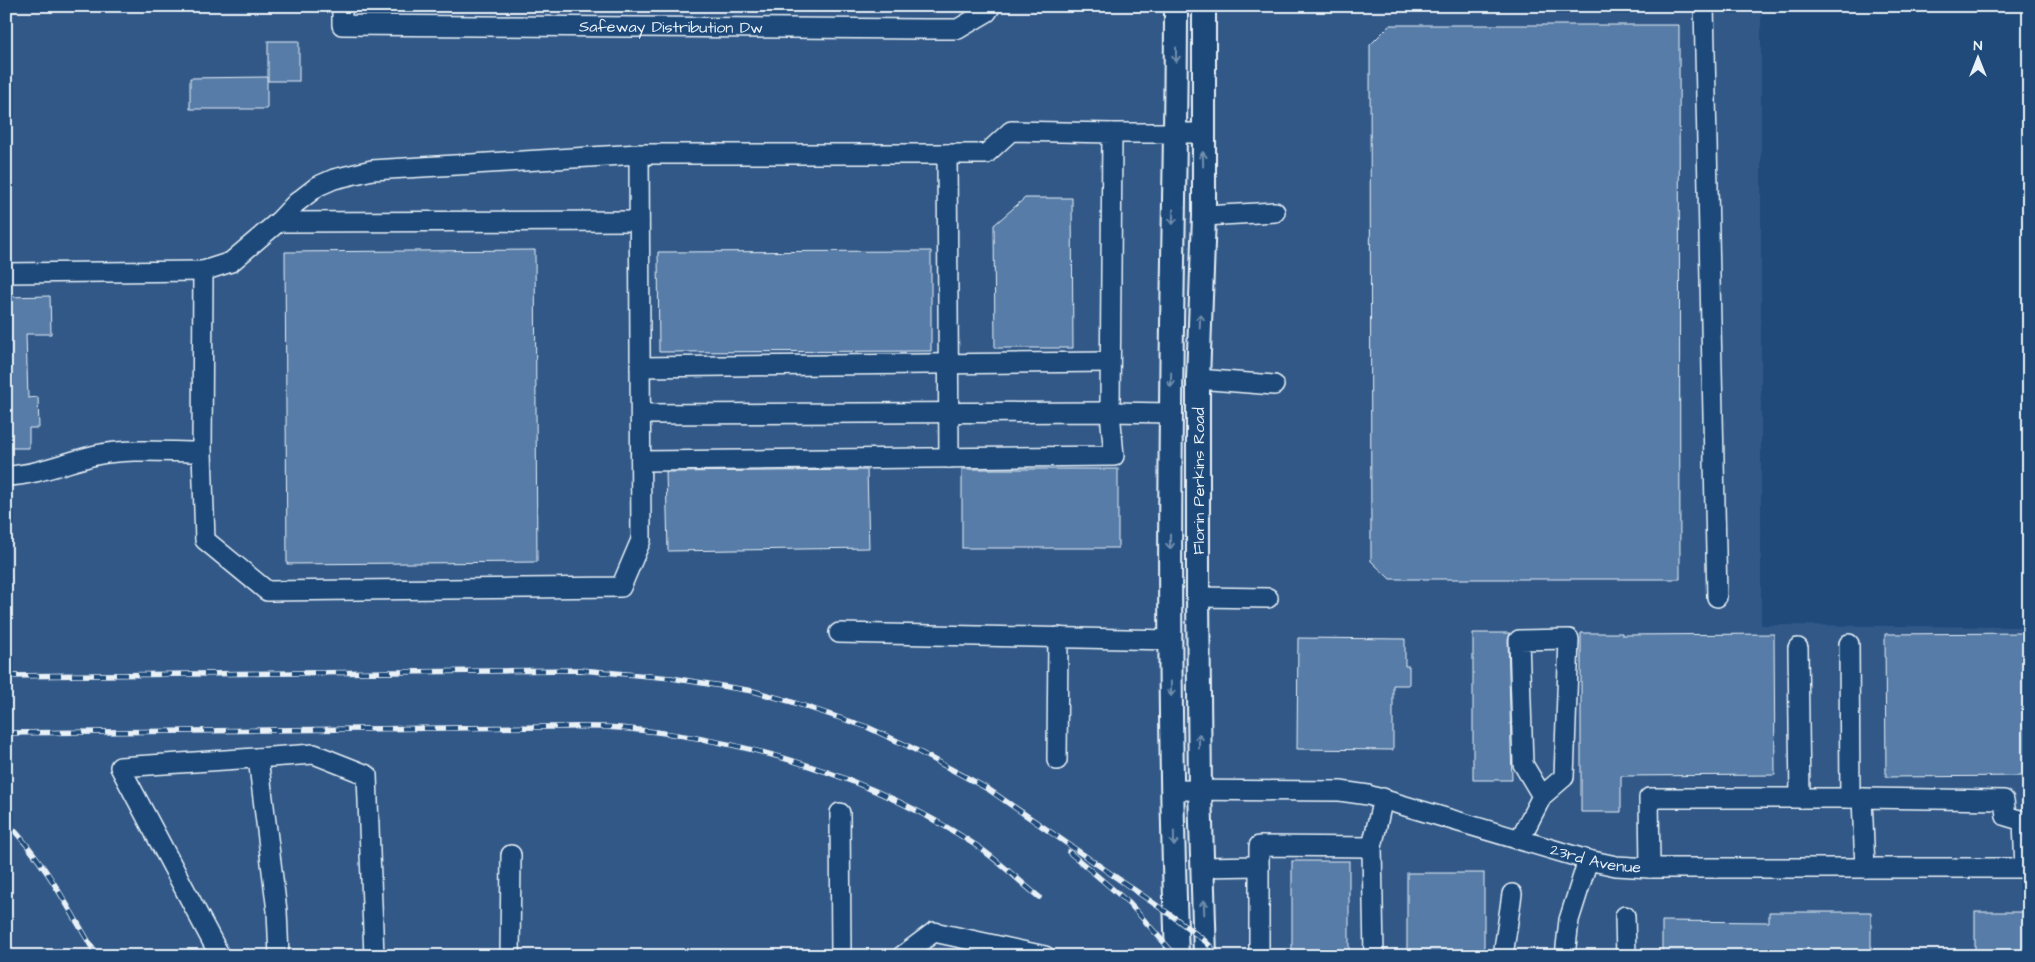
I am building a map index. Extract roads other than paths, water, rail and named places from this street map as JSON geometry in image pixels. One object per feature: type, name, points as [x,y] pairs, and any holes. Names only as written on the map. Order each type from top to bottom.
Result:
[{"type":"main road","name":"Florin Perkins Road","points":[[1176,6],[1170,640],[1177,956]]},
{"type":"main road","name":"Florin Perkins Road","points":[[1204,6],[1202,133],[1204,216],[1198,379],[1198,597],[1200,790],[1205,956]]},
{"type":"street","name":"Safeway Distribution Dw","points":[[342,6],[342,25],[958,29],[987,12],[991,6]]},
{"type":"street","points":[[1704,6],[1717,596]]},
{"type":"street","points":[[6,273],[203,270],[231,262],[278,222],[307,193],[326,182],[372,170],[639,154],[986,154],[1011,131],[1202,133]]},
{"type":"street","points":[[641,461],[1114,456],[1110,412],[1112,133]]},
{"type":"street","points":[[203,270],[202,452],[205,540],[267,591],[621,587],[642,540],[639,154]]},
{"type":"street","points":[[947,154],[949,458]]},
{"type":"street","points":[[1204,216],[1275,212]]},
{"type":"street","points":[[278,222],[639,221]]},
{"type":"street","points":[[640,367],[1110,362]]},
{"type":"street","points":[[1198,379],[1274,385]]},
{"type":"street","points":[[640,414],[1171,413]]},
{"type":"street","points":[[6,476],[35,472],[96,455],[116,452],[202,452]]},
{"type":"street","points":[[1198,597],[1268,598]]},
{"type":"street","points":[[839,633],[1170,640]]},
{"type":"street","points":[[1057,760],[1058,638]]},
{"type":"street","points":[[1520,839],[1542,796],[1564,777],[1568,639],[1519,640],[1523,764],[1542,796]]},
{"type":"street","points":[[1849,644],[1856,798],[1865,868]]},
{"type":"street","points":[[1798,648],[1800,798]]},
{"type":"street","points":[[220,956],[120,767],[314,754],[367,775],[374,956]]},
{"type":"street","points":[[258,758],[277,911],[279,956]]},
{"type":"street","name":"23rd Avenue","points":[[1173,790],[1340,791],[1383,798],[1588,860],[1616,866],[1650,868],[2027,868]]},
{"type":"street","points":[[1374,956],[1372,846],[1383,798]]},
{"type":"street","points":[[1650,868],[1649,798],[2004,800],[2006,816],[2026,821],[2027,868]]},
{"type":"street","points":[[840,813],[842,956]]},
{"type":"street","points":[[1259,956],[1259,846],[1372,846]]},
{"type":"street","points":[[510,956],[511,855]]},
{"type":"street","points":[[1566,956],[1569,920],[1588,860]]},
{"type":"street","points":[[1202,867],[1259,866]]},
{"type":"street","points":[[1503,956],[1512,894]]},
{"type":"street","points":[[1625,916],[1626,956]]},
{"type":"street","points":[[902,956],[934,932],[1045,956]]},
{"type":"railway","points":[[6,676],[581,670],[671,678],[753,691],[867,727],[908,746],[988,789],[1175,918],[1205,941],[1220,956]]},
{"type":"railway","points":[[6,733],[584,727],[620,728],[667,733],[714,741],[760,752],[806,765],[851,781],[936,821],[977,846],[1039,897]]},
{"type":"railway","points":[[6,822],[44,869],[97,956]]},
{"type":"railway","points":[[1069,852],[1129,903],[1176,956]]}]
